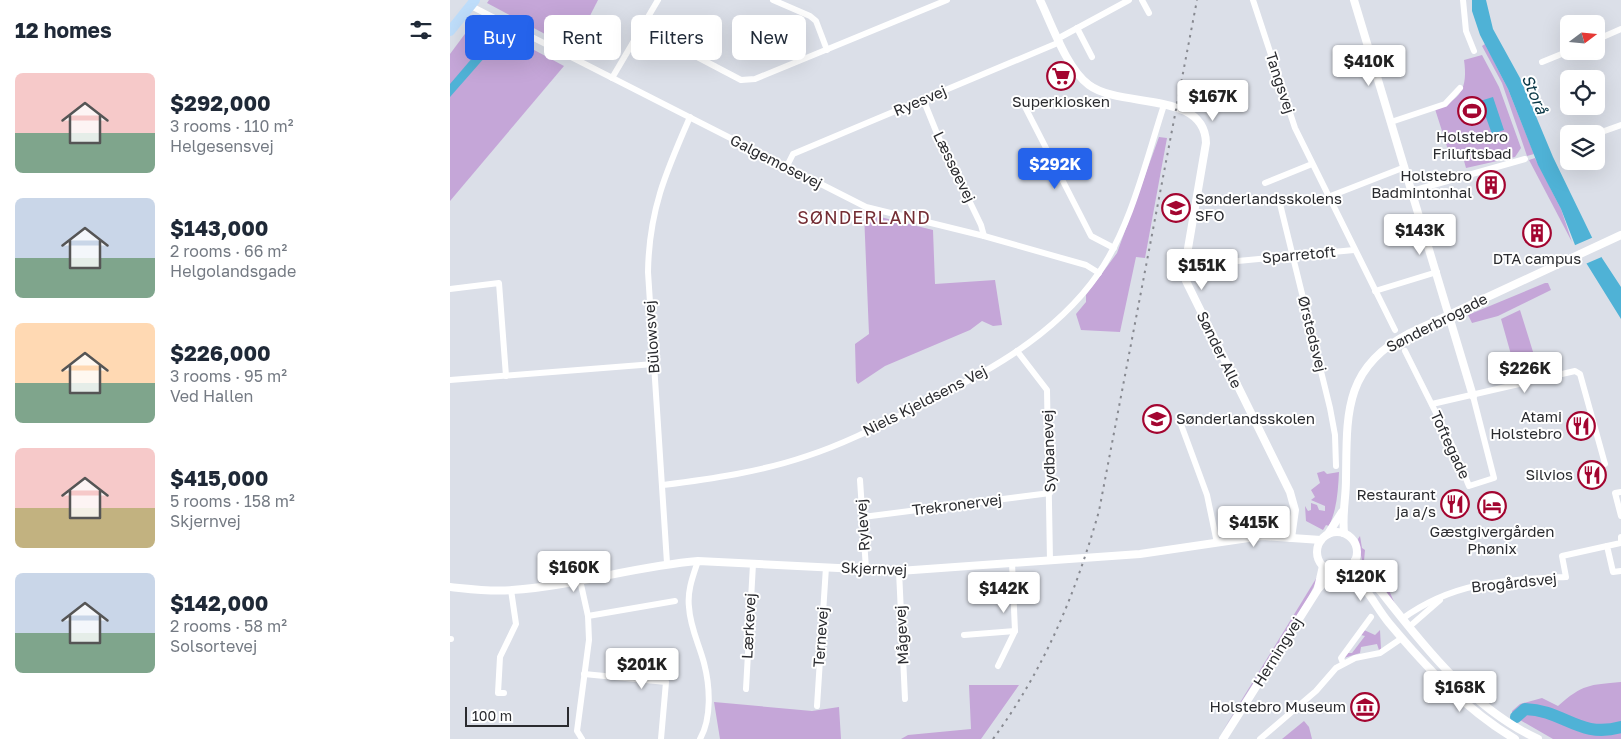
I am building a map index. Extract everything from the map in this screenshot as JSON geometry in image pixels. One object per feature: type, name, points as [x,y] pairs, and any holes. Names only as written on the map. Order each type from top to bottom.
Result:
[{"type":"main road","points":[[450,31],[473,3]]},
{"type":"street","points":[[649,15],[658,0]]},
{"type":"street","points":[[773,0],[810,16],[816,21],[827,50]]},
{"type":"street","points":[[703,60],[741,80],[755,79],[947,0]]},
{"type":"street","points":[[1040,0],[1059,40],[1080,76],[1097,90],[1164,105]]},
{"type":"street","name":"Ryesvej","points":[[786,168],[793,154],[1059,40],[1129,0]]},
{"type":"street","points":[[1142,0],[1149,13]]},
{"type":"street","name":"Tangsvej","points":[[1253,0],[1287,107],[1312,164],[1395,330]]},
{"type":"street","points":[[1354,0],[1450,314],[1472,396]]},
{"type":"street","points":[[1463,0],[1466,31],[1474,51]]},
{"type":"street","name":"Galgemosevej","points":[[473,3],[612,78],[866,207],[984,236],[1086,265],[1099,273]]},
{"type":"street","points":[[1077,28],[1092,57]]},
{"type":"street","points":[[1605,36],[1621,29]]},
{"type":"street","points":[[612,78],[631,46]]},
{"type":"street","points":[[1542,62],[1560,55]]},
{"type":"street","points":[[1391,122],[1446,104],[1460,88]]},
{"type":"street","name":"Læssøevej","points":[[923,99],[981,224],[984,236]]},
{"type":"street","points":[[1024,105],[1091,236],[1114,248]]},
{"type":"street","name":"Sønder Alle","points":[[1164,105],[1177,108],[1194,116],[1204,128],[1206,136],[1185,266],[1186,281],[1190,293],[1292,497],[1295,510],[1295,538]]},
{"type":"street","name":"Niels Kjeldsens Vej","points":[[662,486],[735,475],[806,457],[865,433],[960,386],[1017,351],[1063,314],[1099,273],[1114,248],[1164,105]]},
{"type":"street","name":"Bülowsvej","points":[[667,564],[648,272],[648,240],[660,186],[690,117]]},
{"type":"street","points":[[1605,131],[1621,125]]},
{"type":"street","points":[[1412,191],[1525,159]]},
{"type":"street","points":[[1265,184],[1312,164]]},
{"type":"street","points":[[1328,197],[1405,167]]},
{"type":"street","name":"Ørstedsvej","points":[[1280,204],[1330,408],[1335,435],[1336,466]]},
{"type":"street","name":"Sønderbrogade","points":[[1344,533],[1342,512],[1346,486],[1348,415],[1353,394],[1362,375],[1384,348],[1450,314],[1621,235]]},
{"type":"street","name":"Sparretoft","points":[[1185,266],[1354,250]]},
{"type":"street","points":[[1375,292],[1436,272]]},
{"type":"street","points":[[450,290],[499,283],[506,376]]},
{"type":"street","name":"Sydbanevej","points":[[1017,351],[1047,390],[1050,561]]},
{"type":"street","name":"Toftegade","points":[[1405,351],[1432,404],[1469,486],[1494,478],[1472,396]]},
{"type":"street","points":[[450,380],[654,364]]},
{"type":"street","points":[[1432,404],[1467,394],[1472,396],[1575,372],[1580,374],[1604,464]]},
{"type":"street","points":[[1179,419],[1207,495],[1217,543]]},
{"type":"street","name":"Rylevej","points":[[860,480],[866,569]]},
{"type":"street","points":[[1621,492],[1615,493],[1621,516]]},
{"type":"street","name":"Trekronervej","points":[[863,517],[1050,493]]},
{"type":"street","name":"Sønderbrogade","points":[[1330,532],[1342,512]]},
{"type":"street","points":[[1295,538],[1316,551],[1321,564],[1333,572],[1345,570],[1355,560],[1357,553],[1354,542],[1344,533],[1330,532],[1321,540],[1316,551]]},
{"type":"street","name":"Skjernvej","points":[[450,587],[511,590],[667,564],[698,562],[899,571],[1140,554],[1262,536],[1321,540]]},
{"type":"street","points":[[1621,537],[1621,543],[1607,546],[1613,572],[1621,571]]},
{"type":"street","name":"Brogårdsvej","points":[[1405,625],[1413,611],[1478,584],[1566,577],[1562,556],[1607,546]]},
{"type":"street","points":[[1355,560],[1405,625],[1484,706],[1513,726],[1538,739]]},
{"type":"street","points":[[698,562],[690,585],[688,606],[693,634],[704,664],[709,711],[700,739]]},
{"type":"street","points":[[998,666],[1015,631],[1012,563]]},
{"type":"street","name":"Lærkevej","points":[[746,688],[753,564]]},
{"type":"street","name":"Herningvej","points":[[1318,590],[1321,564]]},
{"type":"street","name":"Ternevej","points":[[817,706],[826,567]]},
{"type":"street","points":[[1345,570],[1365,587],[1393,620],[1405,625]]},
{"type":"street","name":"Mågevej","points":[[899,571],[905,699]]},
{"type":"street","name":"Herningvej","points":[[1223,739],[1318,590],[1333,572]]},
{"type":"street","points":[[580,580],[588,616],[589,640],[577,731],[582,739]]},
{"type":"street","points":[[1365,587],[1402,638],[1444,682],[1480,716],[1515,739]]},
{"type":"street","points":[[504,693],[498,692],[500,657],[516,624],[511,590]]},
{"type":"street","name":"Brogårdsvej","points":[[1405,625],[1443,598]]},
{"type":"street","points":[[588,616],[675,601]]},
{"type":"street","points":[[1343,663],[1341,658],[1371,617]]},
{"type":"street","points":[[1405,625],[1405,634],[1444,682]]},
{"type":"street","points":[[964,635],[1015,631]]},
{"type":"street","points":[[1260,739],[1316,691],[1330,673],[1343,663],[1355,658],[1380,653],[1402,638]]},
{"type":"street","points":[[584,674],[666,682],[660,739]]},
{"type":"shaded area","points":[[489,0],[598,0],[590,15],[544,15],[544,33],[534,28],[534,15],[509,15],[487,3]]},
{"type":"shaded area","points":[[465,34],[465,60],[534,60],[534,50],[544,55],[544,60],[553,60],[564,66],[450,201],[450,54]]},
{"type":"shaded area","points":[[1485,44],[1508,89],[1534,154],[1527,156],[1502,83],[1482,46]]},
{"type":"shaded area","name":"Holstebro Friluftsbad","points":[[1482,55],[1499,87],[1521,148],[1515,157],[1466,168],[1461,150],[1449,153],[1435,109],[1451,101],[1461,92],[1465,78],[1464,60]]},
{"type":"shaded area","points":[[1159,137],[1167,138],[1145,258],[1136,257],[1120,332],[1081,330],[1076,314],[1086,302],[1086,295],[1117,253]]},
{"type":"shaded area","points":[[1535,158],[1561,209],[1572,242],[1529,160]]},
{"type":"shaded area","points":[[864,213],[933,230],[935,284],[995,280],[1002,325],[993,326],[982,321],[970,330],[885,366],[858,384],[856,381],[855,344],[869,334]]},
{"type":"shaded area","points":[[1548,283],[1551,290],[1498,316],[1472,323],[1468,315]]},
{"type":"shaded area","points":[[1520,310],[1534,355],[1512,358],[1501,319]]},
{"type":"shaded area","points":[[1536,360],[1541,376],[1519,381],[1514,364]]},
{"type":"shaded area","points":[[1324,471],[1327,474],[1339,472],[1338,493],[1334,513],[1329,526],[1326,525],[1323,530],[1306,521],[1305,506],[1308,511],[1311,510],[1311,503],[1317,505],[1319,510],[1325,511],[1325,506],[1311,500],[1315,497],[1311,490],[1320,483],[1317,473]]},
{"type":"shaded area","points":[[1360,536],[1362,548],[1365,550],[1364,561],[1380,580],[1384,579],[1395,604],[1363,566],[1358,539]]},
{"type":"shaded area","points":[[1317,577],[1308,598],[1222,732]]},
{"type":"shaded area","points":[[1364,630],[1375,635],[1380,630],[1381,649],[1379,650],[1377,644],[1361,647],[1360,653],[1344,658],[1347,653],[1352,653],[1365,636],[1361,635]]},
{"type":"shaded area","points":[[1621,682],[1621,739],[1553,739],[1513,716],[1512,711],[1520,704],[1542,698],[1558,706],[1574,693],[1587,687]]},
{"type":"shaded area","points":[[969,685],[1019,685],[981,739],[901,739],[908,735],[971,729]]},
{"type":"shaded area","points":[[714,702],[812,711],[839,707],[841,739],[720,739]]},
{"type":"shaded area","points":[[1304,721],[1309,727],[1312,739],[1282,739]]},
{"type":"water","points":[[1472,0],[1486,0],[1493,29],[1520,78],[1553,157],[1602,258],[1621,287],[1621,319],[1575,245],[1561,209],[1538,165],[1508,89],[1480,35],[1472,11]]},
{"type":"water","points":[[470,60],[482,60],[450,97],[450,84]]},
{"type":"water","points":[[1493,97],[1504,130],[1492,134],[1480,101]]},
{"type":"pier","points":[[1596,236],[1604,256],[1583,265],[1573,246]]},
{"type":"waterway","points":[[1516,717],[1525,709],[1551,714],[1582,727],[1606,730],[1621,727]]},
{"type":"railway","points":[[993,739],[1012,712],[1043,658],[1069,601],[1099,511],[1197,0]]},
{"type":"place","name":"Superkiosken","points":[[1061,76]]},
{"type":"place","name":"Holstebro Friluftsbad","points":[[1472,111]]},
{"type":"place","name":"Holstebro Badmintonhal","points":[[1491,185]]},
{"type":"place","name":"Sønderlandsskolens SFO","points":[[1176,208]]},
{"type":"place","name":"DTA campus","points":[[1537,233]]},
{"type":"place","name":"Sønderlandsskolen","points":[[1157,419]]},
{"type":"place","name":"Atami Holstebro","points":[[1581,426]]},
{"type":"place","name":"Silvios","points":[[1592,475]]},
{"type":"place","name":"Restaurant ja a/s","points":[[1455,504]]},
{"type":"place","name":"Gæstgivergården Phønix","points":[[1492,506]]},
{"type":"place","name":"Holstebro Museum","points":[[1365,707]]},
{"type":"district","name":"SØNDERLAND","points":[[864,218]]},
{"type":"water label","name":"Storå","points":[[1535,94]]}]
